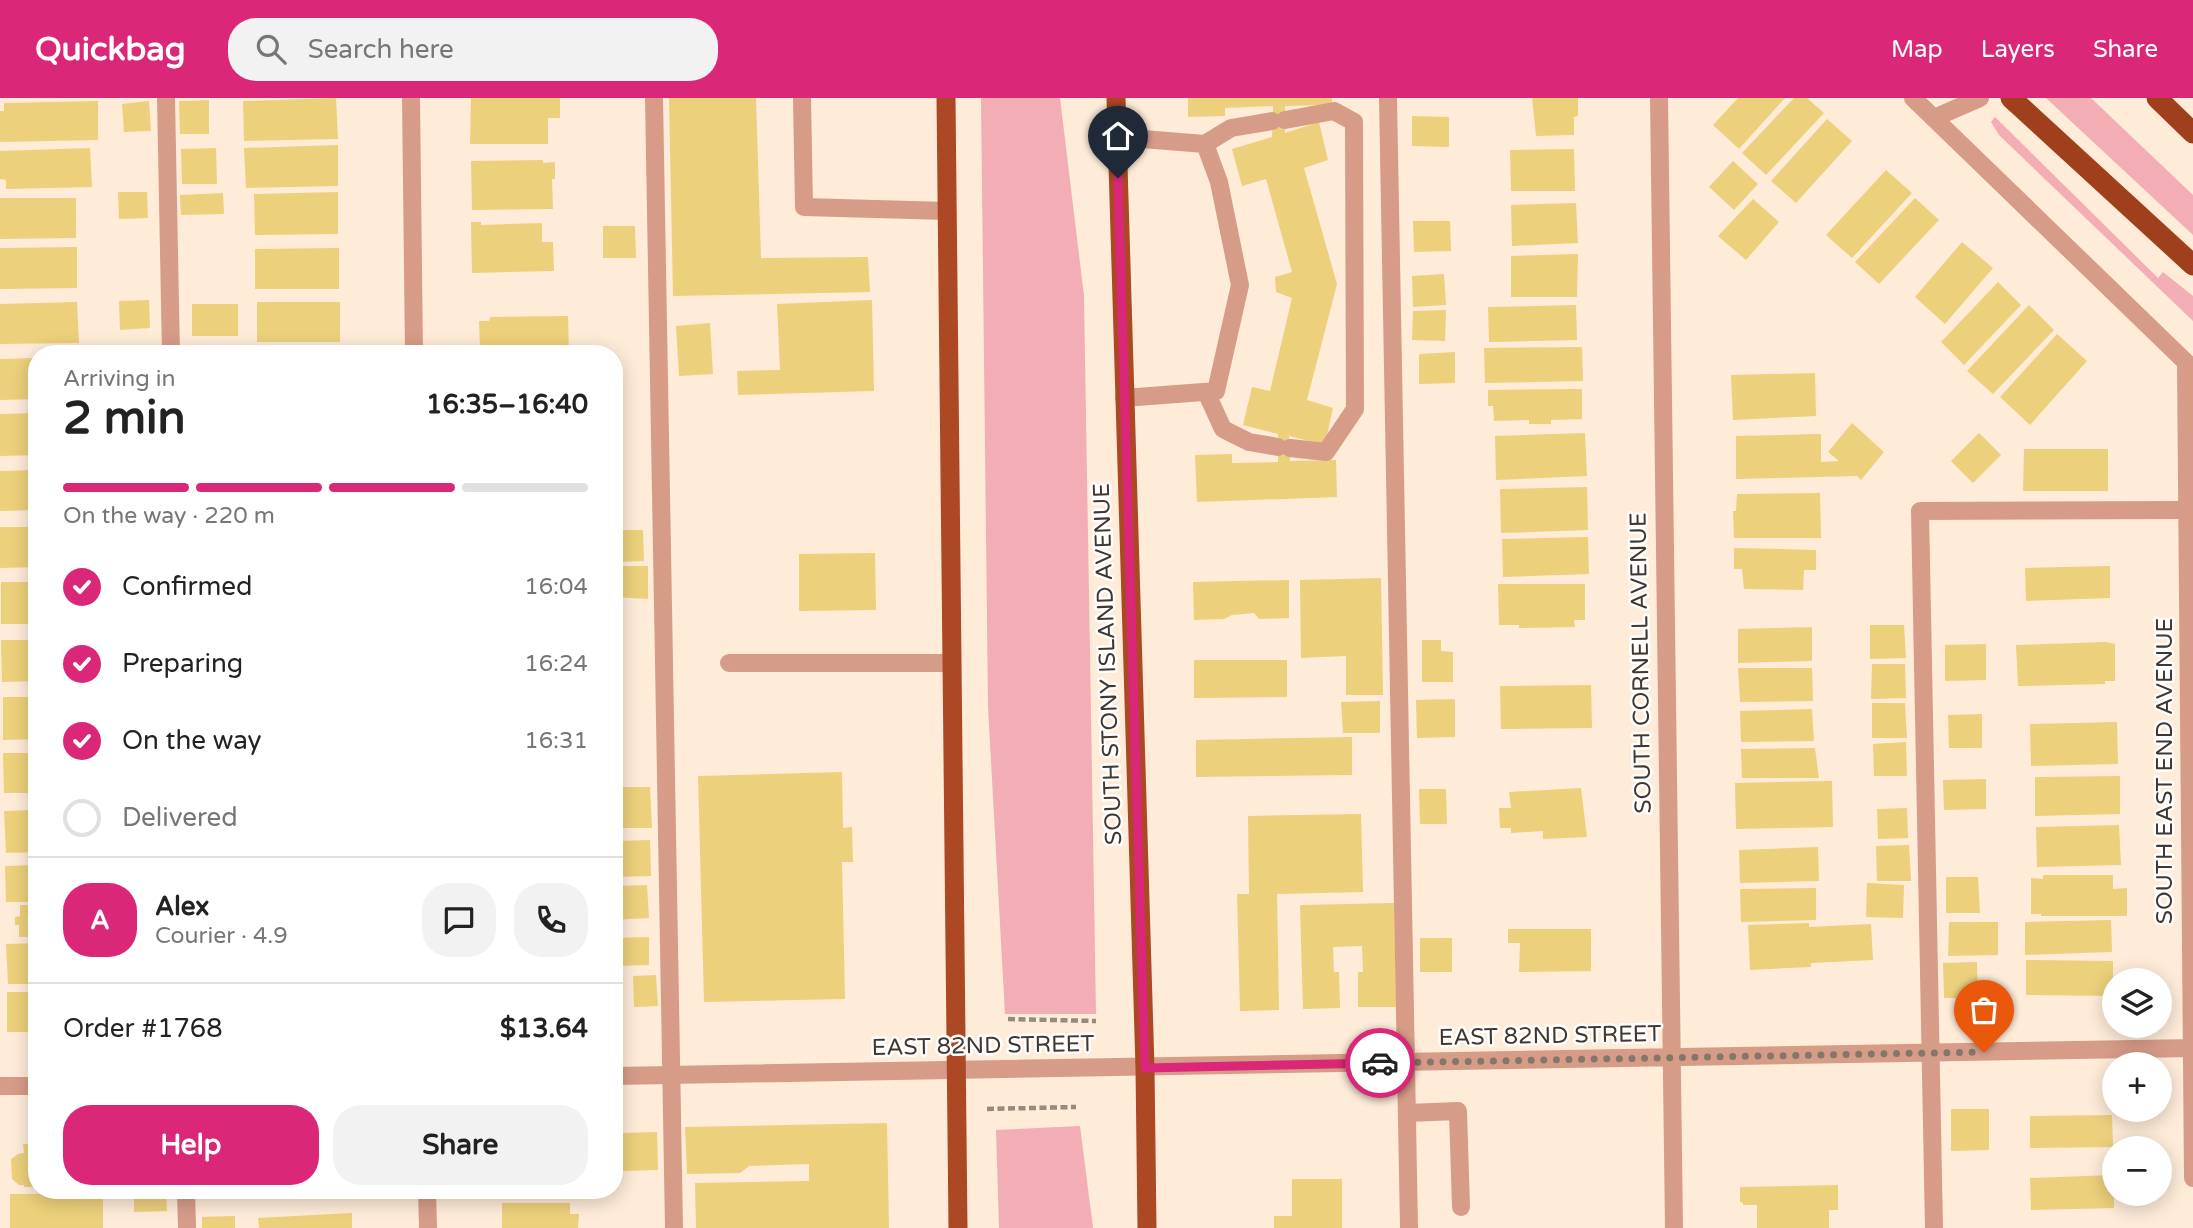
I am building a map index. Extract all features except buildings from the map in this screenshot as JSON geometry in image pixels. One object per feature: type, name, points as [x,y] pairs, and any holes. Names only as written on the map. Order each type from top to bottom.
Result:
[{"type":"highway","points":[[946,98],[958,1228]]},
{"type":"highway","name":"SOUTH STONY ISLAND AVENUE","points":[[1116,98],[1145,1068],[1147,1228]]},
{"type":"highway","points":[[2157,98],[2193,133]]},
{"type":"highway","points":[[2012,99],[2193,265]]},
{"type":"street","points":[[166,98],[171,345]]},
{"type":"street","points":[[411,98],[414,345]]},
{"type":"street","points":[[654,98],[674,1228]]},
{"type":"street","points":[[802,98],[804,207],[947,211]]},
{"type":"street","points":[[1388,98],[1409,1228]]},
{"type":"street","name":"SOUTH CORNELL AVENUE","points":[[1659,98],[1674,1228]]},
{"type":"street","points":[[1913,98],[2189,366]]},
{"type":"street","points":[[1934,118],[1938,98]]},
{"type":"street","points":[[1934,118],[1980,98]]},
{"type":"street","points":[[1117,137],[1205,144],[1231,128],[1334,111],[1354,122],[1355,409],[1326,452],[1249,442],[1223,429],[1206,392]]},
{"type":"street","points":[[1124,398],[1216,391],[1240,285],[1219,182],[1205,144]]},
{"type":"street","name":"SOUTH EAST END AVENUE","points":[[2189,366],[2193,1178]]},
{"type":"street","points":[[1934,1228],[1920,511],[2188,510]]},
{"type":"street","points":[[729,663],[952,663]]},
{"type":"street","name":"EAST 82ND STREET","points":[[623,1076],[2192,1048]]},
{"type":"street","points":[[0,1086],[28,1086]]},
{"type":"street","points":[[1407,1114],[1458,1111],[1461,1207]]},
{"type":"street","points":[[186,1199],[187,1228]]},
{"type":"street","points":[[427,1199],[428,1228]]},
{"type":"path","points":[[1009,1019],[1097,1021]]},
{"type":"path","points":[[987,1109],[1076,1107]]},
{"type":"shaded area","points":[[981,98],[1060,98],[1084,296],[1096,1014],[1005,1014],[988,707]]},
{"type":"shaded area","points":[[2046,98],[2091,98],[2193,195],[2193,235]]},
{"type":"shaded area","points":[[1995,117],[2158,278],[2163,272],[2193,296],[2193,321],[1999,135],[1991,122]]},
{"type":"shaded area","points":[[1080,1126],[1093,1228],[999,1228],[996,1130]]},
{"type":"way so far","points":[[1380,1063],[1984,1052]]},
{"type":"route","points":[[1118,178],[1145,1068],[1380,1063]]}]
